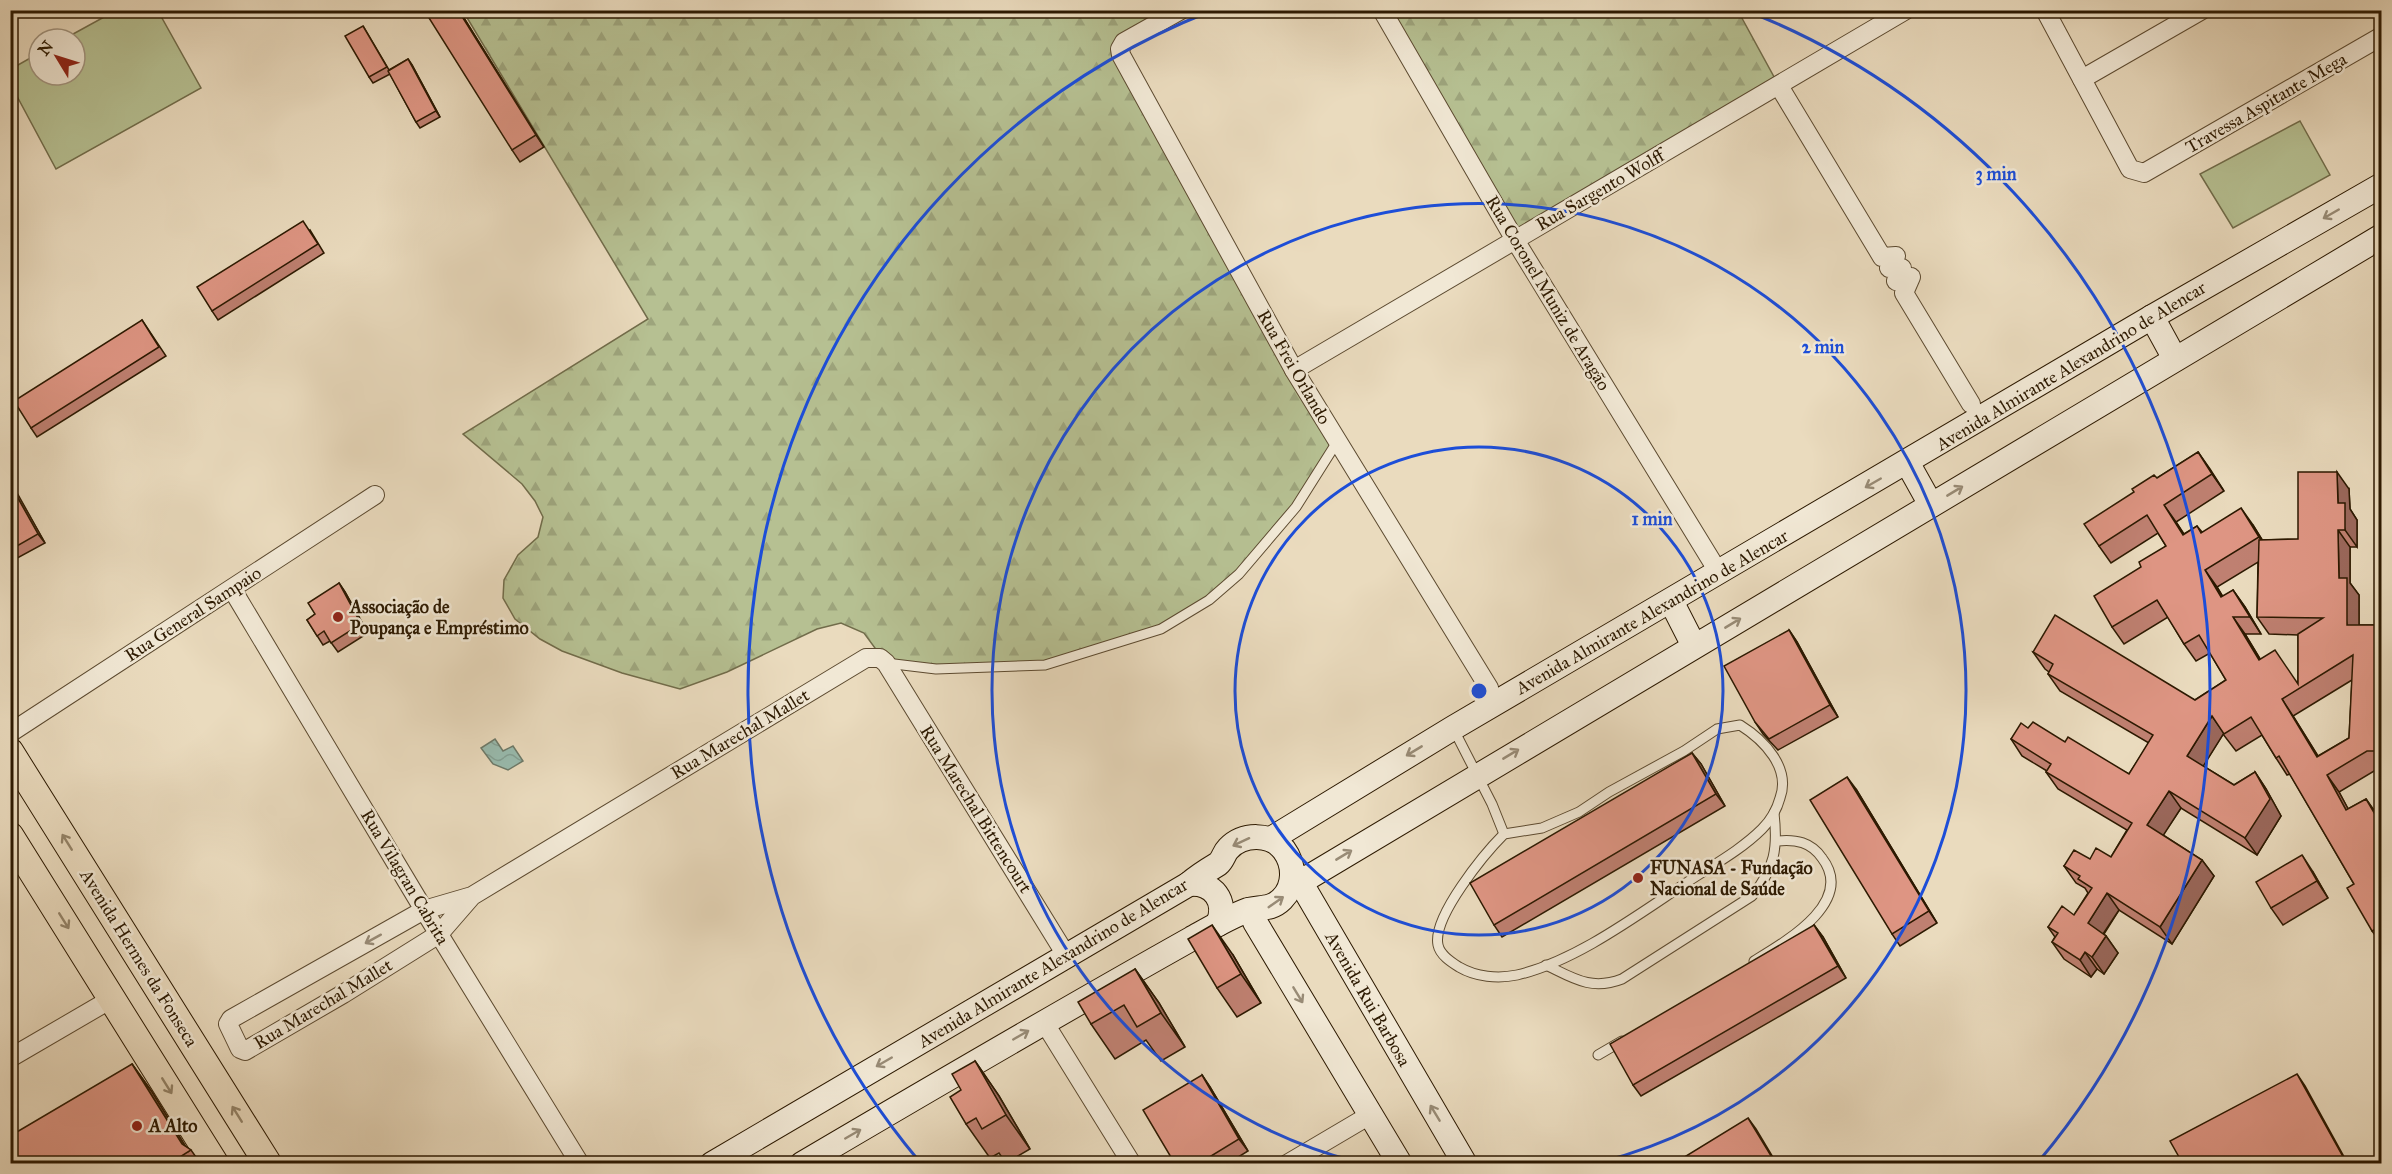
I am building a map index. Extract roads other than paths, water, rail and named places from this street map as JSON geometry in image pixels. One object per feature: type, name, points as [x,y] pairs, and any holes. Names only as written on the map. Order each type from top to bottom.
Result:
[{"type":"main road","name":"Avenida Hermes da Fonseca","points":[[10,752],[268,1164]]},
{"type":"main road","points":[[10,836],[215,1164]]},
{"type":"street","name":"Rua Frei Orlando","points":[[1181,10],[1121,45],[1121,54],[1294,370],[1489,688]]},
{"type":"street","name":"Rua Coronel Muniz de Aragão","points":[[1382,10],[1515,240],[1719,573]]},
{"type":"street","name":"Rua Sargento Wolff","points":[[1294,370],[1906,10]]},
{"type":"street","points":[[2045,10],[2082,79],[2202,10]]},
{"type":"street","name":"Travessa Aspitante Mega","points":[[2082,79],[2130,169],[2144,173],[2382,36]]},
{"type":"street","points":[[1779,86],[1882,257],[1896,256],[1889,268],[1902,268],[1896,280],[1911,277],[1904,293],[1971,404]]},
{"type":"street","name":"Avenida Almirante Alexandrino de Alencar","points":[[712,1164],[1189,884],[1208,868],[1220,863],[1228,849],[1240,840],[1255,836],[1271,839],[1453,728],[2152,317],[2382,185]]},
{"type":"street","points":[[1220,863],[1220,884],[1224,893],[1240,907],[1261,910],[1272,906],[1282,900],[1292,879],[1309,877],[2382,236]]},
{"type":"street","points":[[2152,317],[2175,359]]},
{"type":"street","points":[[1907,462],[1931,505]]},
{"type":"street","name":"Rua General Sampaio","points":[[10,734],[375,495]]},
{"type":"street","name":"Rua Vilagran Cabrita","points":[[232,589],[424,910],[580,1164]]},
{"type":"street","points":[[1671,601],[1694,646]]},
{"type":"street","name":"Rua Marechal Mallet","points":[[472,896],[439,934],[245,1051],[240,1049],[228,1024],[231,1018],[424,910],[472,896],[866,658],[880,658],[886,663]]},
{"type":"street","name":"Rua Marechal Bittencourt","points":[[886,663],[1066,955]]},
{"type":"street","name":"Avenida Rui Barbosa","points":[[1271,839],[1288,855],[1292,867],[1292,879],[1305,890],[1465,1164]]},
{"type":"street","points":[[1189,884],[1198,884],[1214,891],[1222,906],[1222,915],[1209,929]]},
{"type":"street","points":[[802,1164],[1044,1022],[1209,929],[1250,910]]},
{"type":"street","points":[[1250,910],[1400,1164]]},
{"type":"street","points":[[1209,929],[1246,930],[1268,944]]},
{"type":"street","points":[[10,1058],[112,998]]},
{"type":"street","points":[[1044,1022],[1132,1164]]},
{"type":"street","points":[[1287,1164],[1370,1115]]},
{"type":"lane","points":[[886,663],[936,669],[1045,665],[1161,629],[1209,600],[1239,574],[1296,507],[1337,442]]},
{"type":"lane","points":[[1740,725],[1753,733],[1782,769],[1781,796],[1774,813],[1762,829],[1732,853],[1579,950],[1546,965],[1516,975],[1487,977],[1461,968],[1445,957],[1438,944],[1441,925],[1447,911],[1472,870],[1504,834],[1542,828],[1579,812],[1609,792],[1684,751],[1717,729],[1740,725]]},
{"type":"lane","points":[[1453,728],[1492,804],[1504,834]]},
{"type":"lane","points":[[1546,965],[1580,982],[1595,985],[1608,984],[1622,979],[1752,896],[1764,881],[1772,863],[1777,841],[1774,813]]},
{"type":"lane","points":[[1741,968],[1792,937],[1808,923],[1823,906],[1831,888],[1830,870],[1821,856],[1809,845],[1793,839],[1777,841]]},
{"type":"lane","points":[[1598,1055],[1629,1037]]},
{"type":"water","points":[[495,739],[503,751],[513,746],[523,761],[508,770],[493,764],[481,748]]},
{"type":"place","name":"Associação de Poupança e Empréstimo","points":[[338,617]]},
{"type":"place","name":"FUNASA - Fundação Nacional de Saúde","points":[[1638,878]]},
{"type":"place","name":"A Alto","points":[[137,1126]]}]
